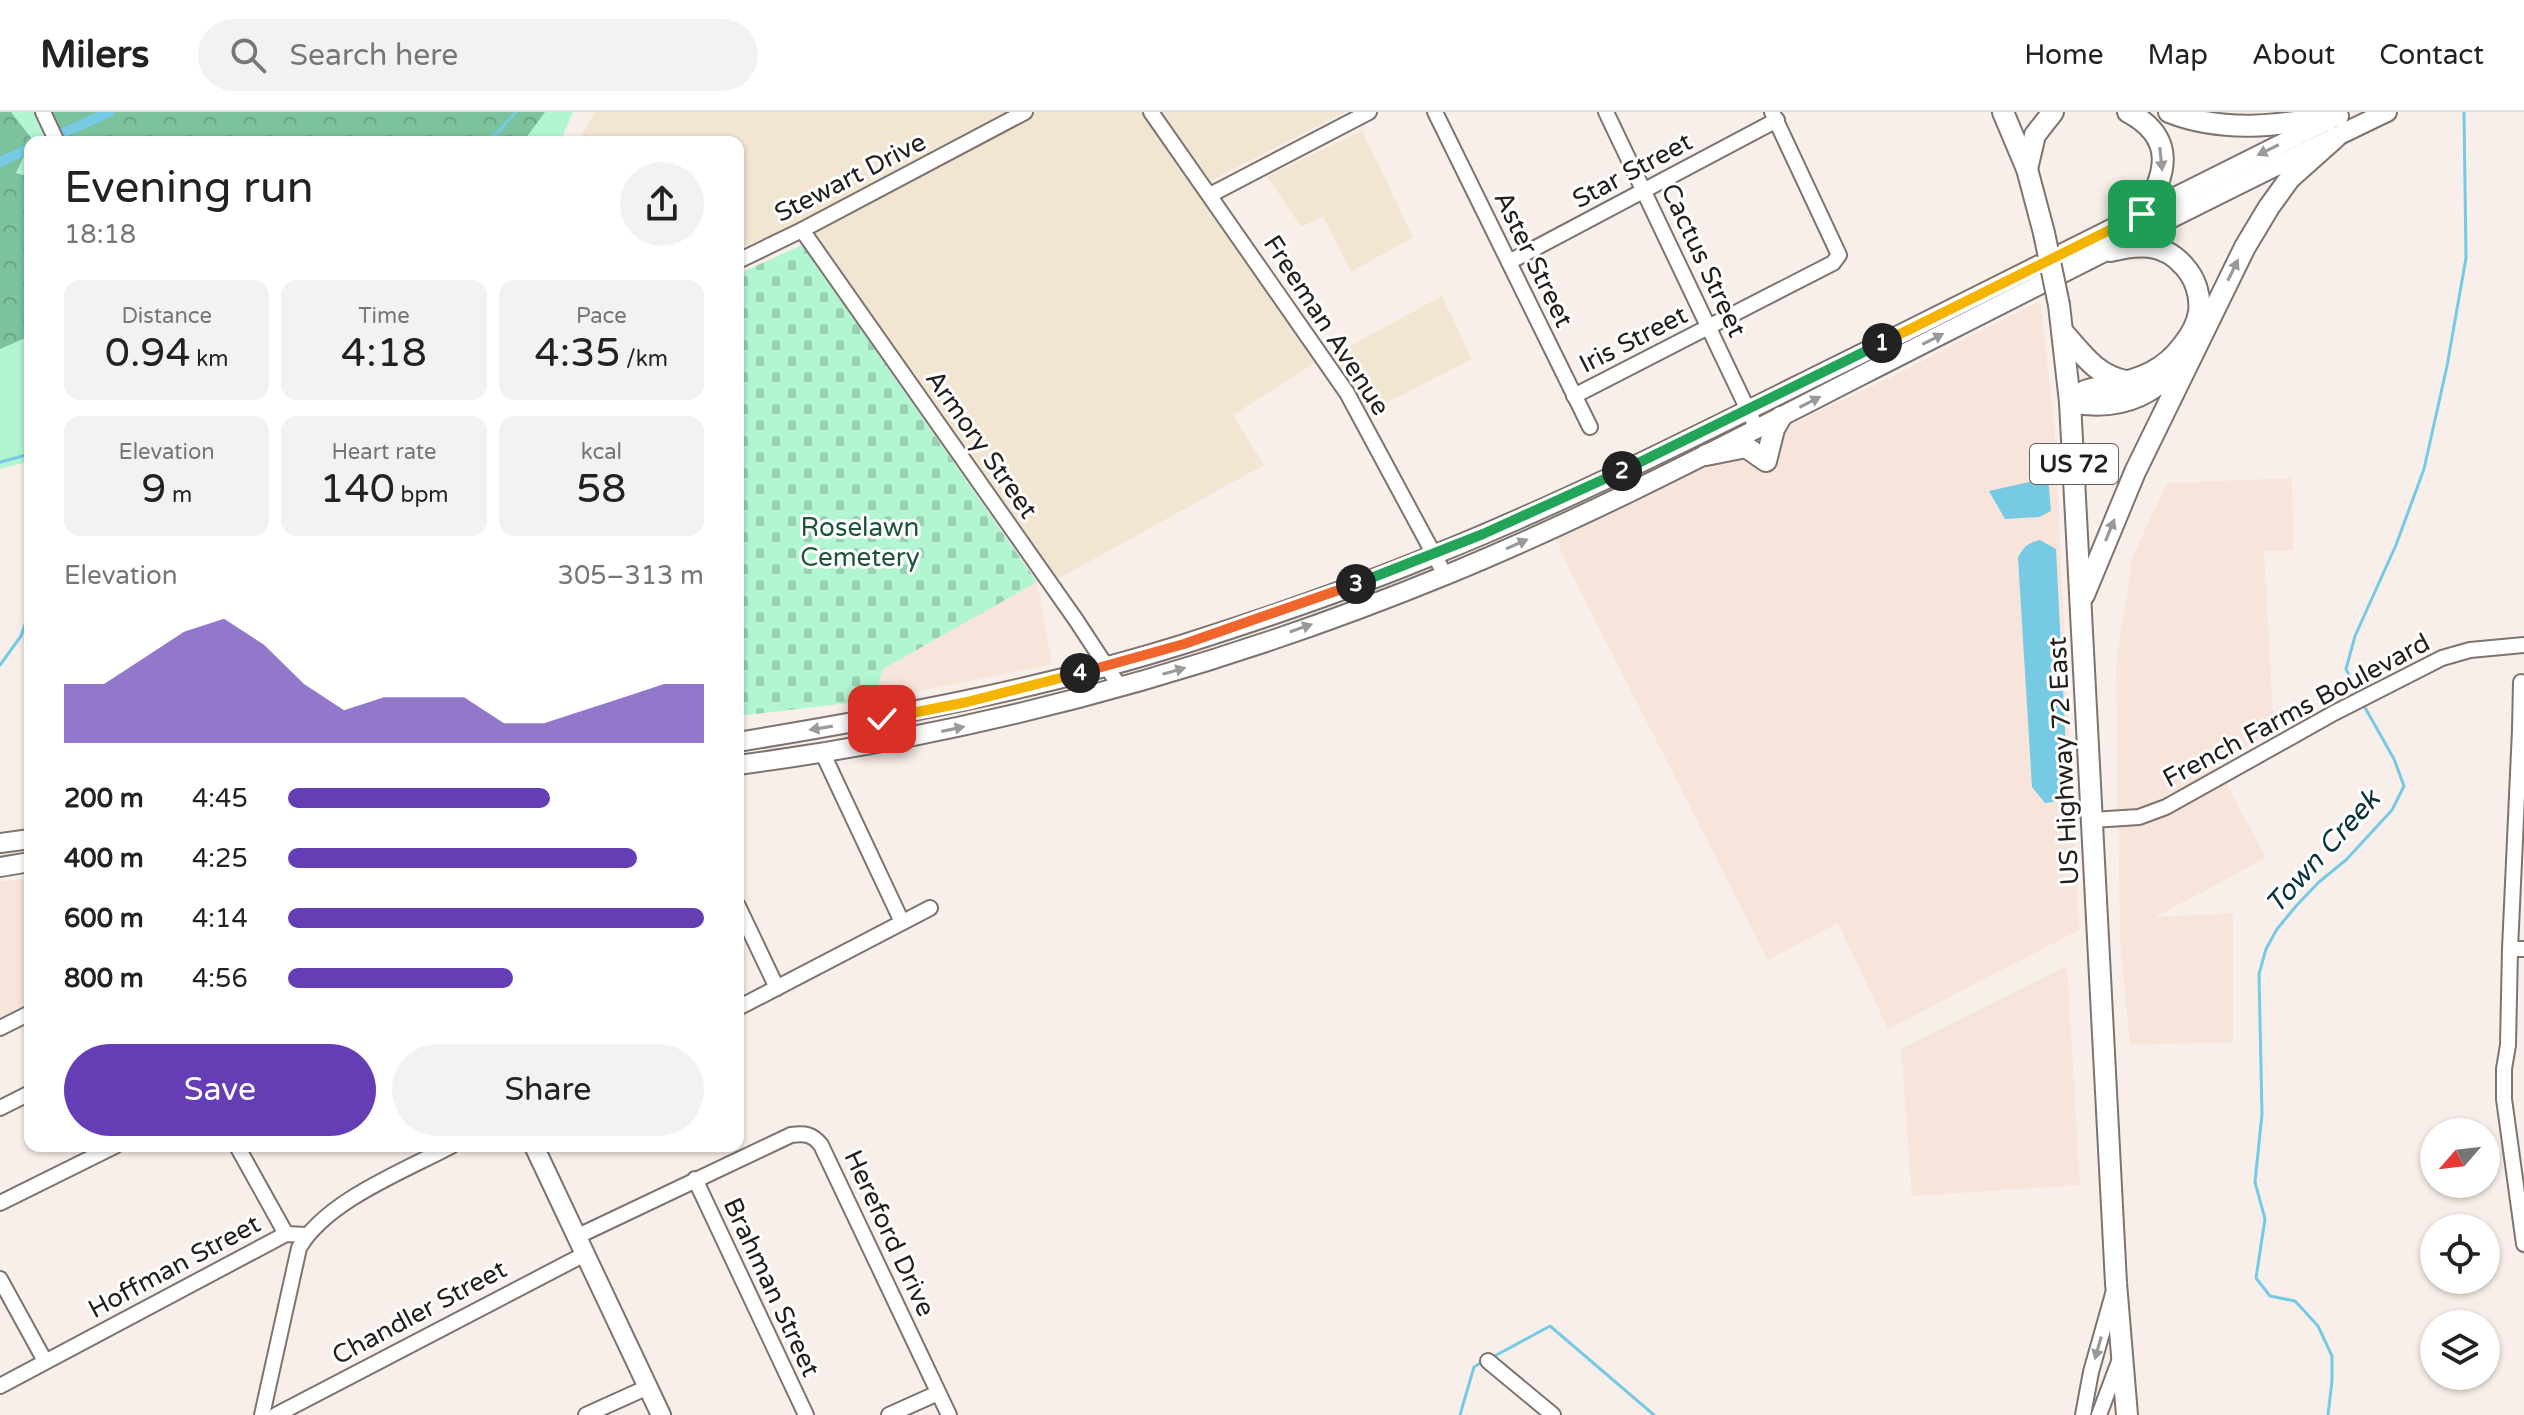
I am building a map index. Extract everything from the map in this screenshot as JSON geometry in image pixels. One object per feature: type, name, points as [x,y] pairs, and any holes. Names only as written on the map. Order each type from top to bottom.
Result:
[{"type":"highway","name":"US Highway 72 East","points":[[2003,112],[2027,169],[2044,233],[2059,305],[2070,402],[2116,1283],[2127,1415]]},
{"type":"highway","points":[[2027,169],[2035,135],[2053,112]]},
{"type":"highway","points":[[2128,112],[2151,129],[2162,154],[2161,181],[2142,214]]},
{"type":"highway","points":[[2169,112],[2207,124],[2246,127],[2340,121]]},
{"type":"highway","points":[[2081,603],[2120,505],[2245,247],[2290,178],[2340,121]]},
{"type":"highway","points":[[2070,402],[2087,390],[2134,381],[2162,367],[2179,352],[2197,322],[2199,296],[2190,272],[2170,254],[2154,247],[2135,245],[2110,251]]},
{"type":"highway","points":[[2062,331],[2096,369],[2111,377],[2134,381]]},
{"type":"highway","points":[[2070,402],[2111,405],[2142,395],[2168,376],[2194,347]]},
{"type":"highway","points":[[1706,455],[1746,447],[1766,461],[1774,429],[1781,417]]},
{"type":"main road","points":[[744,741],[967,702],[1105,667],[1212,635],[1434,555],[1609,477],[2142,214],[2340,121],[2387,112]]},
{"type":"main road","points":[[744,764],[823,754],[965,726],[1120,687],[1194,666],[1445,575],[1585,514],[2110,251],[2340,121]]},
{"type":"main road","points":[[0,843],[24,840]]},
{"type":"main road","points":[[0,867],[24,863]]},
{"type":"main road","points":[[537,1152],[661,1415]]},
{"type":"street","name":"Stewart Drive","points":[[744,258],[1025,112]]},
{"type":"street","name":"Freeman Avenue","points":[[1151,112],[1347,393],[1445,575]]},
{"type":"street","points":[[1210,195],[1369,112]]},
{"type":"street","name":"Aster Street","points":[[1435,112],[1590,427]]},
{"type":"street","name":"Cactus Street","points":[[1606,112],[1757,429]]},
{"type":"street","points":[[43,113],[54,136]]},
{"type":"street","name":"Star Street","points":[[1509,262],[1644,191],[1774,116]]},
{"type":"street","name":"Iris Street","points":[[1574,396],[1823,270],[1839,255],[1774,116]]},
{"type":"street","name":"Armory Street","points":[[802,230],[1120,687]]},
{"type":"street","name":"French Farms Boulevard","points":[[2092,820],[2139,817],[2166,807],[2334,713],[2442,658],[2470,650],[2524,645]]},
{"type":"street","points":[[2521,682],[2517,949],[2504,1069],[2504,1099],[2524,1244]]},
{"type":"street","points":[[823,754],[902,922]]},
{"type":"street","points":[[744,1005],[930,908]]},
{"type":"street","points":[[744,919],[777,988]]},
{"type":"street","points":[[0,1028],[24,1016]]},
{"type":"street","points":[[0,1108],[24,1096]]},
{"type":"street","name":"Hereford Drive","points":[[581,1245],[695,1179],[791,1135],[803,1133],[814,1137],[821,1145],[949,1415]]},
{"type":"street","points":[[0,1203],[103,1152]]},
{"type":"street","points":[[240,1152],[286,1234]]},
{"type":"street","points":[[262,1415],[299,1248],[306,1235],[354,1197],[440,1152]]},
{"type":"street","name":"Brahman Street","points":[[695,1179],[806,1415]]},
{"type":"street","name":"Hoffman Street","points":[[0,1386],[286,1234],[306,1235]]},
{"type":"street","name":"Chandler Street","points":[[276,1415],[581,1245]]},
{"type":"street","points":[[0,1279],[45,1361]]},
{"type":"street","points":[[2083,1415],[2091,1372],[2116,1283]]},
{"type":"street","points":[[2099,1415],[2123,1352]]},
{"type":"street","points":[[1488,1361],[1547,1413]]},
{"type":"street","points":[[586,1415],[648,1387]]},
{"type":"street","points":[[889,1415],[938,1393]]},
{"type":"shaded area","points":[[595,112],[1345,112],[1194,189],[1315,363],[1233,415],[1264,465],[1054,581],[804,221],[744,246],[744,136],[581,136]]},
{"type":"shaded area","points":[[1362,131],[1413,237],[1351,272],[1323,216],[1301,227],[1267,176]]},
{"type":"shaded area","points":[[1442,296],[1472,359],[1368,412],[1334,355]]},
{"type":"shaded area","points":[[2040,301],[2054,420],[2079,930],[1888,1029],[1838,923],[1768,960],[1556,538],[1887,379]]},
{"type":"shaded area","points":[[2292,478],[2293,550],[2264,551],[2274,730],[2216,764],[2266,858],[2155,917],[2233,913],[2233,1042],[2130,1045],[2120,939],[2116,665],[2132,558],[2167,483]]},
{"type":"shaded area","points":[[1037,582],[1052,664],[874,700],[883,669]]},
{"type":"shaded area","points":[[24,879],[24,1026],[0,1037],[0,882]]},
{"type":"shaded area","points":[[2067,966],[2080,1185],[1912,1196],[1901,1049]]},
{"type":"green space","points":[[0,112],[573,112],[563,136],[24,136],[24,463],[0,469]]},
{"type":"green space","points":[[0,112],[11,112],[30,136],[24,136],[24,156],[16,173],[24,175],[24,339],[0,349]]},
{"type":"green space","points":[[51,112],[545,112],[527,136],[62,136]]},
{"type":"green space","name":"Roselawn Cemetery","points":[[802,245],[1037,582],[883,669],[874,700],[744,715],[744,271]]},
{"type":"water","points":[[2048,478],[2051,511],[2039,517],[2005,519],[1989,491]]},
{"type":"water","points":[[2040,540],[2056,549],[2068,789],[2061,801],[2045,803],[2032,787],[2018,558],[2026,546]]},
{"type":"waterway","points":[[56,136],[110,112]]},
{"type":"waterway","points":[[493,136],[516,112]]},
{"type":"waterway","name":"Town Creek","points":[[2359,697],[2346,669],[2355,636],[2396,545],[2424,469],[2447,366],[2466,258],[2464,112]]},
{"type":"waterway","points":[[0,162],[24,151]]},
{"type":"waterway","points":[[0,462],[24,456]]},
{"type":"waterway","points":[[0,665],[24,627]]},
{"type":"waterway","name":"Town Creek","points":[[2328,1415],[2332,1356],[2318,1326],[2295,1301],[2270,1296],[2256,1278],[2265,1219],[2255,1182],[2262,1114],[2259,974],[2266,949],[2277,929],[2319,882],[2346,860],[2392,810],[2404,786],[2394,759],[2363,704]]},
{"type":"waterway","points":[[1491,1358],[1550,1326],[1654,1415]]},
{"type":"waterway","points":[[1460,1415],[1474,1367],[1484,1361]]},
{"type":"route","points":[[882,719],[967,702],[1184,644],[1434,555],[1686,440],[2142,214]]}]
